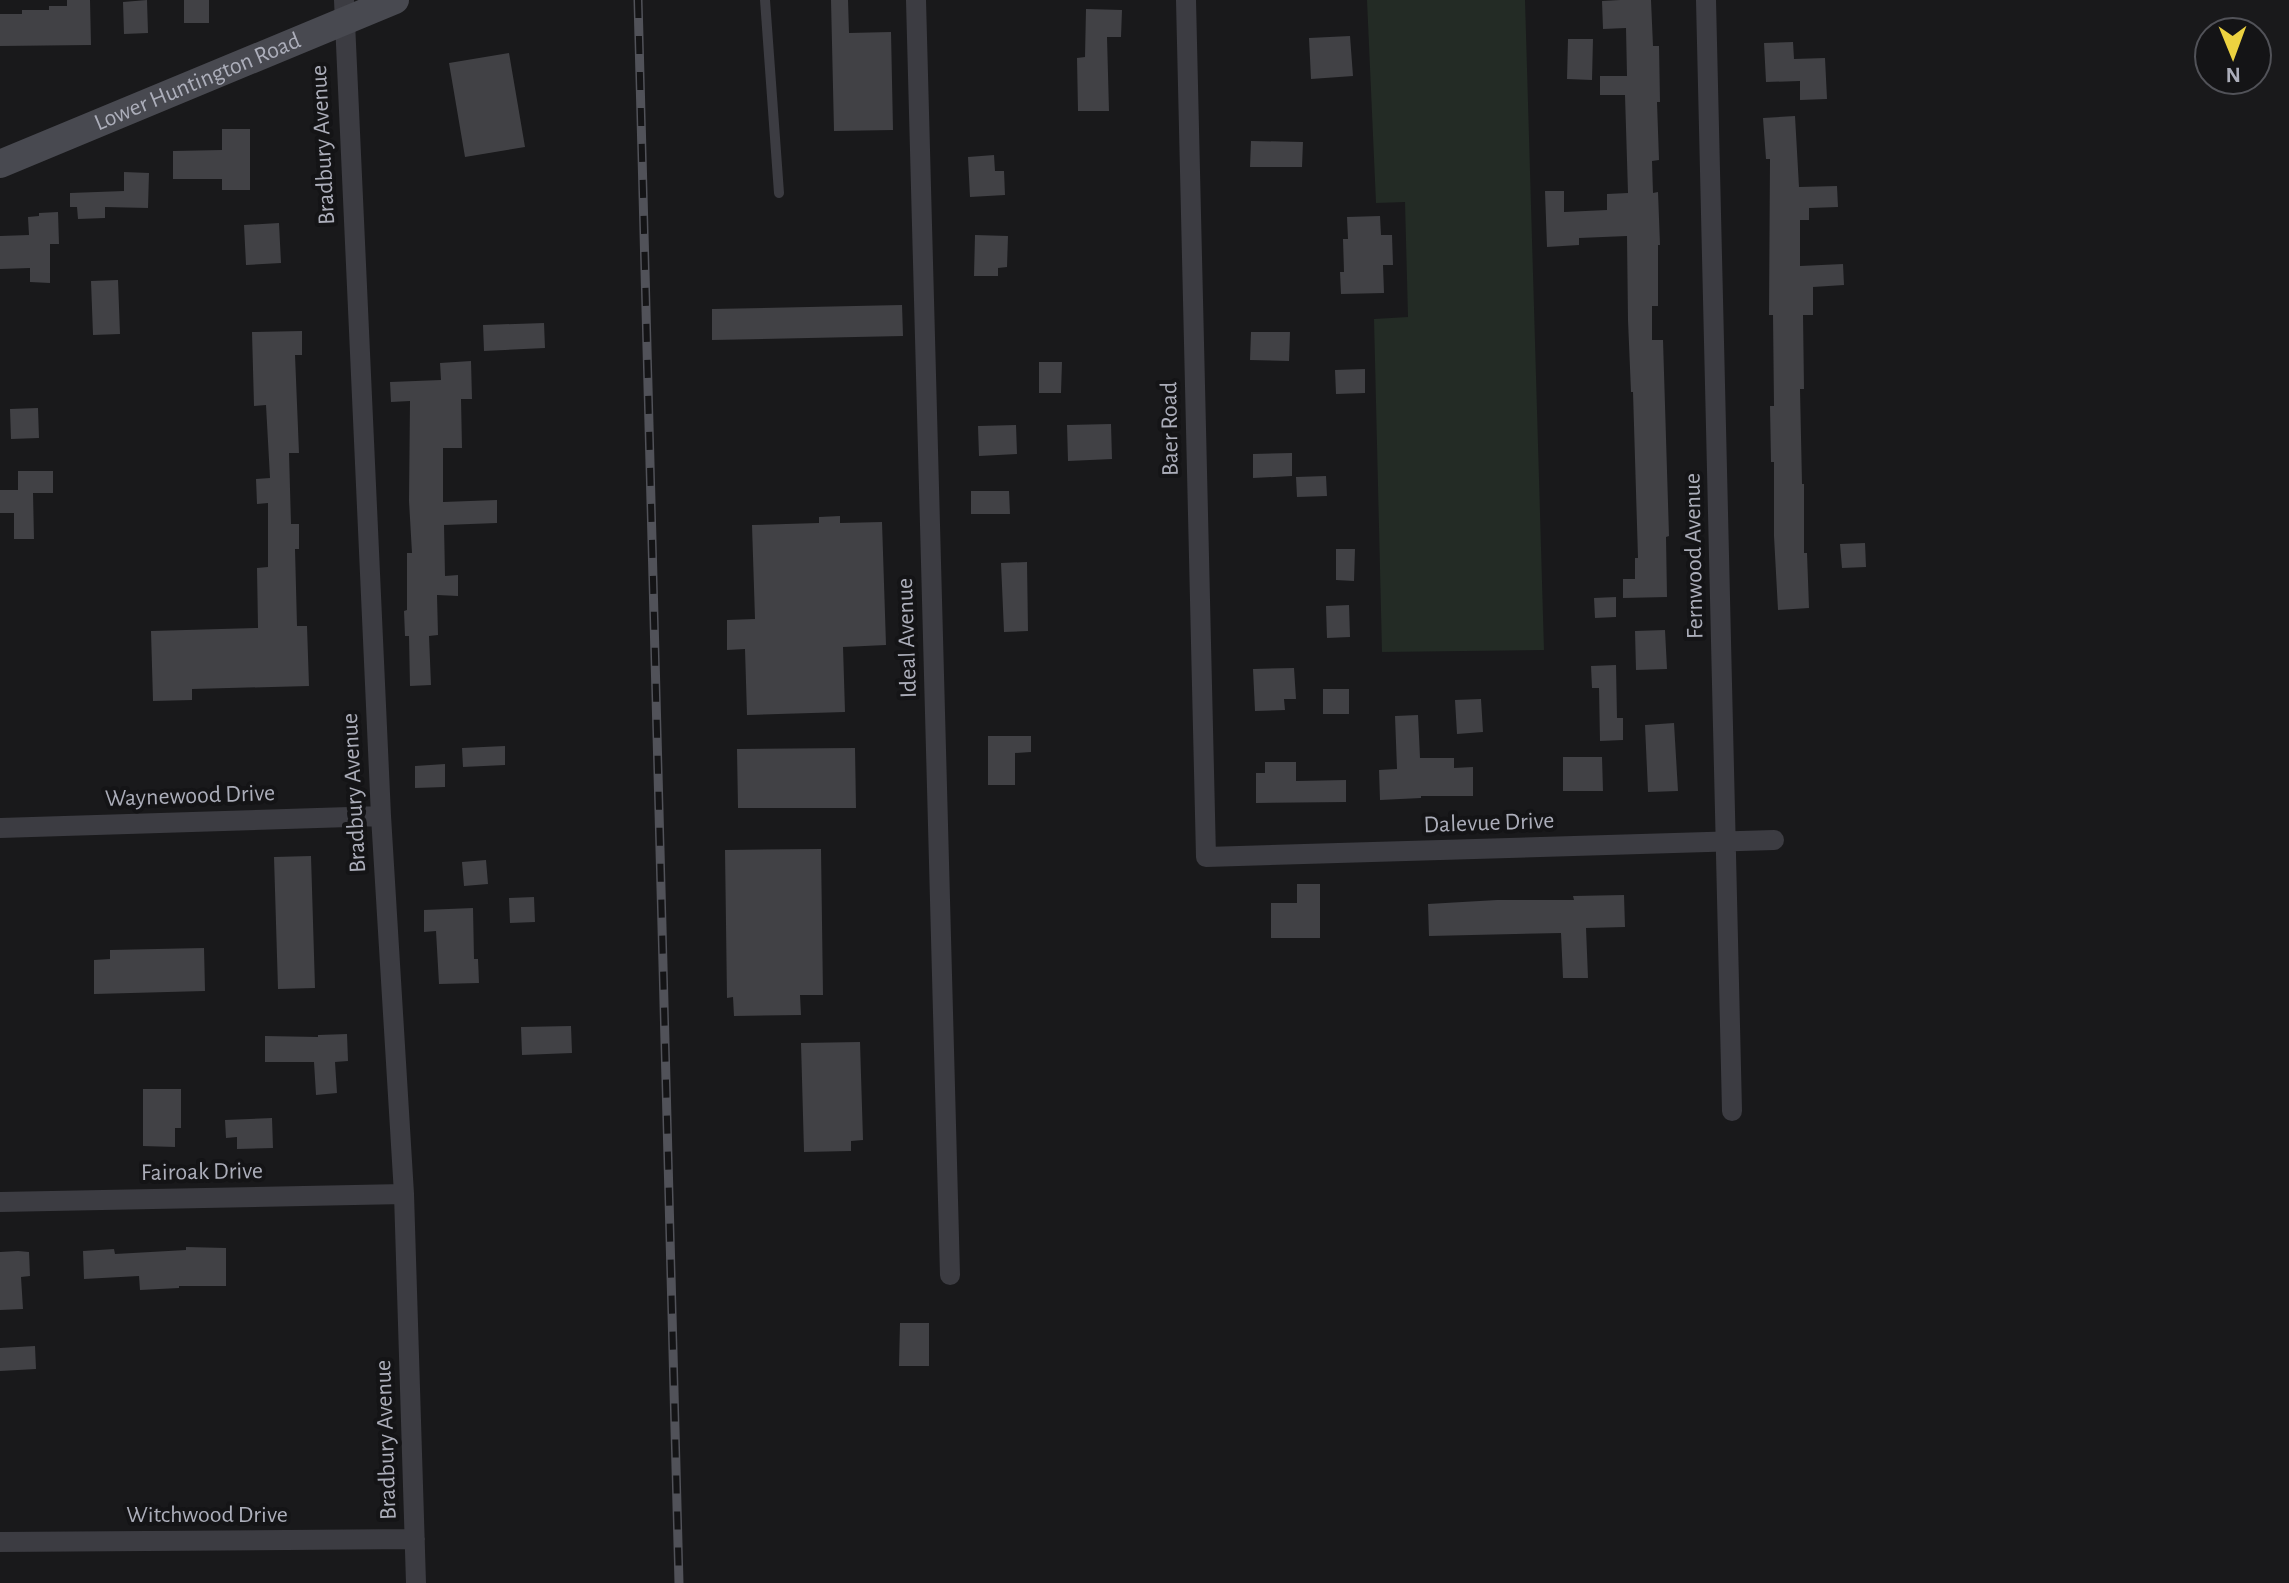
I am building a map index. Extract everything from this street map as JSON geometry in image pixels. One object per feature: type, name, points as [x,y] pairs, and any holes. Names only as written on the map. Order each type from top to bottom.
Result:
[{"type":"main road","name":"Lower Huntington Road","points":[[0,164],[344,10],[395,0]]},
{"type":"street","name":"Ideal Avenue","points":[[916,0],[950,1275]]},
{"type":"street","name":"Baer Road","points":[[1186,0],[1206,857]]},
{"type":"street","name":"Fernwood Avenue","points":[[1706,0],[1732,1111]]},
{"type":"street","name":"Bradbury Avenue","points":[[344,10],[381,816],[404,1194],[416,1583]]},
{"type":"street","name":"Waynewood Drive","points":[[0,828],[381,816]]},
{"type":"street","name":"Dalevue Drive","points":[[1206,857],[1774,840]]},
{"type":"street","name":"Fairoak Drive","points":[[0,1202],[404,1194]]},
{"type":"street","name":"Witchwood Drive","points":[[0,1542],[415,1539]]},
{"type":"lane","points":[[765,0],[779,193]]},
{"type":"shaded area","points":[[1367,0],[1525,0],[1544,650],[1382,652],[1374,319],[1408,317],[1405,202],[1376,203]]},
{"type":"building","points":[[67,0],[90,0],[91,45],[0,46],[0,14],[49,10],[49,6],[67,6]]},
{"type":"building","points":[[147,0],[148,33],[124,34],[123,2]]},
{"type":"building","points":[[184,0],[209,0],[209,23],[184,23]]},
{"type":"building","points":[[831,0],[848,0],[849,33],[891,32],[893,130],[834,131]]},
{"type":"building","points":[[1651,0],[1653,46],[1659,46],[1659,160],[1652,161],[1653,193],[1658,192],[1660,245],[1658,306],[1652,306],[1652,340],[1663,340],[1669,536],[1666,537],[1667,597],[1623,598],[1623,579],[1635,579],[1635,558],[1638,558],[1627,236],[1579,238],[1579,245],[1547,247],[1545,191],[1564,191],[1564,212],[1607,210],[1607,194],[1628,193],[1625,95],[1600,95],[1600,76],[1627,76],[1626,28],[1603,29],[1602,1]]},
{"type":"building","points":[[1086,9],[1122,10],[1121,37],[1107,37],[1109,111],[1078,111],[1077,58],[1085,57]]},
{"type":"building","points":[[1350,36],[1353,76],[1311,79],[1309,38]]},
{"type":"building","points":[[1568,39],[1593,39],[1592,80],[1567,79]]},
{"type":"building","points":[[1793,42],[1794,59],[1825,58],[1827,99],[1800,100],[1800,81],[1766,82],[1764,43]]},
{"type":"building","points":[[509,53],[525,147],[465,157],[449,63]]},
{"type":"building","points":[[1795,116],[1799,187],[1837,186],[1838,207],[1809,208],[1809,220],[1800,220],[1800,266],[1843,264],[1844,285],[1813,287],[1813,315],[1803,315],[1804,389],[1800,389],[1804,553],[1807,553],[1809,608],[1778,610],[1770,406],[1774,406],[1773,315],[1769,315],[1770,159],[1766,159],[1763,118]]},
{"type":"building","points":[[222,129],[250,129],[250,190],[222,190],[222,179],[173,179],[173,151],[222,150]]},
{"type":"building","points":[[1251,141],[1303,142],[1302,167],[1250,167]]},
{"type":"building","points":[[994,155],[995,171],[1004,171],[1005,195],[970,197],[968,157]]},
{"type":"building","points":[[124,172],[149,173],[148,208],[105,207],[105,218],[78,219],[77,207],[70,207],[70,193],[124,191]]},
{"type":"building","points":[[58,212],[59,244],[50,244],[50,283],[30,282],[30,268],[0,269],[0,236],[29,235],[28,217]]},
{"type":"building","points":[[1380,216],[1381,235],[1392,235],[1393,265],[1383,265],[1384,293],[1341,294],[1343,239],[1348,239],[1347,217]]},
{"type":"building","points":[[279,223],[281,263],[246,265],[244,225]]},
{"type":"building","points":[[975,235],[1008,236],[1007,267],[998,268],[998,276],[974,276]]},
{"type":"building","points":[[118,280],[120,334],[93,335],[91,281]]},
{"type":"building","points":[[902,305],[903,336],[712,340],[712,309]]},
{"type":"building","points":[[544,323],[545,348],[484,351],[483,325]]},
{"type":"building","points":[[302,331],[302,355],[295,355],[299,453],[289,453],[291,524],[299,524],[299,549],[295,549],[297,626],[307,626],[309,686],[192,689],[192,700],[153,701],[151,631],[258,628],[257,568],[268,567],[268,503],[257,504],[256,479],[270,478],[266,405],[254,406],[252,332]]},
{"type":"building","points":[[1251,332],[1290,332],[1289,361],[1250,360]]},
{"type":"building","points":[[471,361],[472,399],[461,399],[462,448],[443,448],[443,502],[497,500],[497,523],[444,525],[445,576],[458,575],[458,596],[437,595],[438,635],[429,636],[431,685],[410,686],[409,636],[405,636],[404,611],[407,610],[407,553],[412,553],[410,401],[391,402],[390,382],[441,380],[440,363]]},
{"type":"building","points":[[1039,362],[1062,362],[1061,393],[1039,393]]},
{"type":"building","points":[[1365,369],[1365,393],[1336,394],[1335,370]]},
{"type":"building","points":[[38,408],[39,438],[11,439],[10,409]]},
{"type":"building","points":[[1111,424],[1112,459],[1068,461],[1067,425]]},
{"type":"building","points":[[1016,425],[1017,454],[979,456],[978,426]]},
{"type":"building","points":[[1292,453],[1292,476],[1253,478],[1253,454]]},
{"type":"building","points":[[18,471],[53,471],[53,493],[33,493],[34,539],[14,539],[14,513],[0,513],[0,490],[18,490]]},
{"type":"building","points":[[1326,476],[1327,496],[1297,497],[1296,477]]},
{"type":"building","points":[[971,491],[1009,491],[1010,514],[971,514]]},
{"type":"building","points":[[840,516],[840,523],[882,522],[886,645],[843,647],[845,712],[747,715],[745,649],[727,650],[727,620],[755,619],[752,525],[819,523],[819,517]]},
{"type":"building","points":[[1865,543],[1866,567],[1842,568],[1840,544]]},
{"type":"building","points":[[1336,549],[1355,549],[1354,581],[1336,580]]},
{"type":"building","points":[[1027,562],[1028,631],[1004,632],[1001,563]]},
{"type":"building","points":[[1616,597],[1616,617],[1595,618],[1594,598]]},
{"type":"building","points":[[1349,605],[1350,637],[1327,638],[1326,606]]},
{"type":"building","points":[[1665,630],[1667,669],[1636,670],[1635,631]]},
{"type":"building","points":[[1616,665],[1617,718],[1623,718],[1623,740],[1600,741],[1599,688],[1592,688],[1591,666]]},
{"type":"building","points":[[1294,668],[1296,699],[1284,699],[1285,710],[1255,711],[1253,669]]},
{"type":"building","points":[[1323,689],[1349,689],[1349,714],[1323,714]]},
{"type":"building","points":[[1481,699],[1483,732],[1457,734],[1455,700]]},
{"type":"building","points":[[1418,715],[1420,758],[1454,758],[1454,768],[1473,767],[1473,796],[1380,800],[1379,770],[1397,769],[1395,716]]},
{"type":"building","points":[[1674,723],[1678,791],[1648,792],[1645,725]]},
{"type":"building","points":[[988,736],[1031,736],[1031,752],[1015,753],[1015,785],[988,785]]},
{"type":"building","points":[[505,746],[505,765],[463,767],[462,748]]},
{"type":"building","points":[[855,748],[856,808],[738,808],[737,749]]},
{"type":"building","points":[[1563,757],[1602,757],[1603,791],[1563,791]]},
{"type":"building","points":[[1265,762],[1296,762],[1296,781],[1346,780],[1346,802],[1256,803],[1256,773],[1265,773]]},
{"type":"building","points":[[445,764],[445,787],[415,788],[415,766]]},
{"type":"building","points":[[821,849],[823,995],[800,995],[801,1015],[734,1016],[733,997],[727,998],[725,850]]},
{"type":"building","points":[[311,856],[315,988],[278,989],[274,857]]},
{"type":"building","points":[[486,860],[488,884],[464,886],[462,862]]},
{"type":"building","points":[[1297,884],[1320,884],[1320,938],[1271,938],[1271,903],[1297,903]]},
{"type":"building","points":[[1624,895],[1625,927],[1586,928],[1588,978],[1563,978],[1561,933],[1429,936],[1428,904],[1574,900],[1573,896]]},
{"type":"building","points":[[534,897],[535,922],[510,923],[509,898]]},
{"type":"building","points":[[473,908],[474,959],[478,959],[479,983],[439,984],[436,931],[424,932],[424,910]]},
{"type":"building","points":[[204,948],[205,991],[94,994],[94,960],[110,959],[110,950]]},
{"type":"building","points":[[571,1026],[572,1053],[522,1055],[521,1027]]},
{"type":"building","points":[[347,1034],[348,1061],[335,1062],[337,1093],[316,1095],[314,1062],[265,1062],[265,1036]]},
{"type":"building","points":[[860,1042],[863,1140],[851,1141],[851,1151],[804,1152],[801,1043]]},
{"type":"building","points":[[143,1089],[181,1089],[181,1128],[175,1128],[175,1147],[143,1146]]},
{"type":"building","points":[[272,1118],[273,1148],[237,1149],[237,1137],[226,1138],[225,1120]]},
{"type":"building","points":[[186,1247],[226,1248],[226,1286],[140,1290],[139,1276],[84,1279],[83,1251],[114,1249],[115,1254],[186,1250]]},
{"type":"building","points":[[0,1252],[29,1252],[30,1276],[21,1277],[23,1309],[0,1310]]},
{"type":"building","points":[[900,1323],[929,1323],[929,1366],[899,1366]]},
{"type":"building","points":[[35,1346],[36,1369],[0,1371],[0,1348]]},
{"type":"railway","points":[[638,0],[679,1583]]}]
